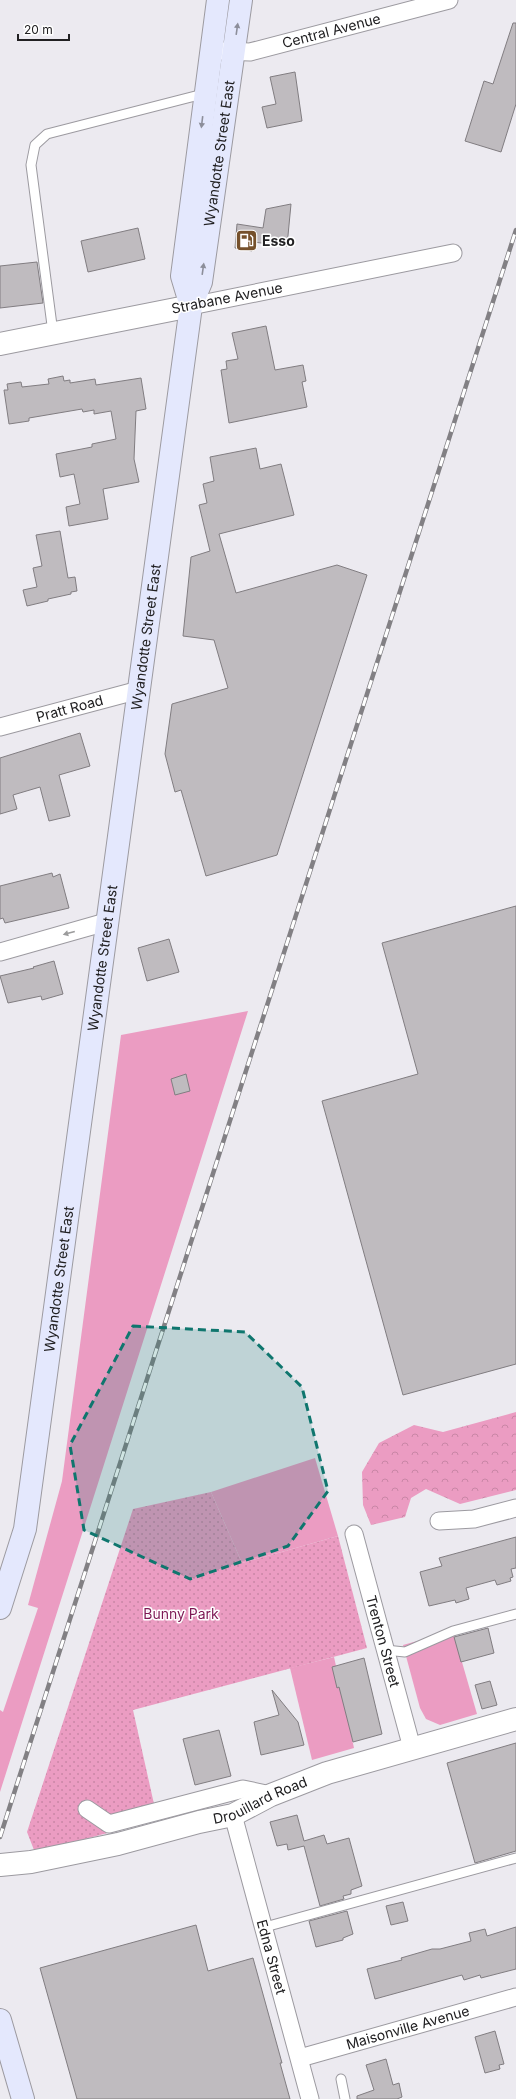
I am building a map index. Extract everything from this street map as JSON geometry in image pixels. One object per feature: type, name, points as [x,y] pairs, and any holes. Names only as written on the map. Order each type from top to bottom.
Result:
[{"type":"main road","name":"Wyandotte Street East","points":[[0,1608],[7,1563],[24,1529],[191,306],[201,282],[217,90],[212,50],[218,0]]},
{"type":"main road","name":"Wyandotte Street East","points":[[217,90],[234,52],[241,0]]},
{"type":"main road","points":[[0,2020],[23,2099]]},
{"type":"street","name":"Central Avenue","points":[[212,50],[250,52],[449,0]]},
{"type":"street","name":"Strabane Avenue","points":[[0,344],[453,253]]},
{"type":"street","name":"Pratt Road","points":[[0,727],[139,690]]},
{"type":"street","points":[[0,952],[106,922]]},
{"type":"street","points":[[439,1520],[474,1520],[516,1508]]},
{"type":"street","name":"Trenton Street","points":[[354,1534],[412,1748]]},
{"type":"street","name":"Drouillard Road","points":[[0,1865],[31,1862],[118,1844],[199,1822],[233,1816],[271,1795],[326,1773],[516,1719]]},
{"type":"street","points":[[87,1809],[109,1824],[243,1789],[271,1795]]},
{"type":"street","name":"Edna Street","points":[[233,1816],[265,1927],[310,2099]]},
{"type":"street","name":"Maisonville Avenue","points":[[300,2058],[516,1997]]},
{"type":"lane","points":[[53,333],[31,165],[35,145],[47,134],[217,90]]},
{"type":"lane","points":[[385,1650],[405,1652],[453,1631],[516,1614]]},
{"type":"lane","points":[[265,1927],[516,1858]]},
{"type":"lane","points":[[340,2079],[345,2099]]},
{"type":"highlighted area","points":[[133,1326],[245,1332],[302,1387],[328,1491],[288,1546],[190,1579],[84,1530],[70,1445]]},
{"type":"green space","points":[[248,1011],[0,1792],[0,1710],[3,1712],[38,1608],[28,1605],[62,1481],[121,1035]]},
{"type":"green space","points":[[516,1412],[516,1490],[460,1504],[426,1489],[411,1498],[405,1517],[371,1525],[363,1505],[362,1472],[379,1443],[414,1425],[443,1432]]},
{"type":"green space","points":[[315,1458],[338,1536],[242,1563],[211,1492]]},
{"type":"green space","name":"Bunny Park","points":[[211,1492],[242,1563],[338,1536],[367,1648],[133,1710],[154,1804],[156,1820],[55,1847],[34,1850],[27,1832],[133,1509]]},
{"type":"green space","points":[[453,1631],[477,1714],[440,1725],[426,1719],[420,1708],[403,1645]]},
{"type":"green space","points":[[334,1657],[354,1748],[312,1760],[290,1668]]},
{"type":"building","points":[[513,23],[516,23],[516,104],[501,152],[465,141],[484,81],[493,84]]},
{"type":"building","points":[[295,72],[302,121],[267,128],[262,107],[276,104],[270,77]]},
{"type":"building","points":[[291,204],[287,246],[253,242],[252,251],[235,248],[237,224],[263,228],[266,209]]},
{"type":"building","points":[[138,228],[145,259],[88,272],[81,241]]},
{"type":"building","points":[[37,262],[43,303],[0,308],[0,266]]},
{"type":"building","points":[[266,326],[275,370],[303,365],[306,381],[302,382],[307,407],[229,423],[221,370],[227,369],[226,361],[238,359],[232,333]]},
{"type":"building","points":[[63,376],[64,381],[70,380],[70,383],[95,379],[96,385],[141,378],[146,409],[136,411],[134,459],[139,482],[103,489],[108,519],[69,526],[66,507],[80,504],[74,474],[60,477],[56,454],[92,447],[92,444],[116,439],[111,411],[94,414],[94,410],[83,412],[82,409],[29,418],[29,421],[9,424],[4,390],[8,390],[7,384],[21,382],[22,387],[49,384],[48,379]]},
{"type":"building","points":[[256,448],[260,469],[281,464],[294,515],[219,534],[236,593],[337,565],[367,575],[277,855],[206,876],[181,790],[175,792],[165,754],[172,704],[228,688],[214,640],[183,636],[191,557],[210,551],[199,505],[207,503],[203,484],[214,481],[210,457]]},
{"type":"building","points":[[60,531],[68,578],[75,577],[77,591],[71,592],[71,594],[48,599],[48,601],[27,606],[23,590],[37,587],[33,568],[42,566],[36,535]]},
{"type":"building","points":[[80,733],[90,766],[59,775],[70,816],[49,821],[40,787],[13,795],[17,809],[0,814],[0,758]]},
{"type":"building","points":[[52,873],[53,877],[60,874],[69,908],[5,923],[3,918],[0,919],[0,886]]},
{"type":"building","points":[[516,906],[516,1364],[403,1395],[322,1101],[418,1074],[382,943]]},
{"type":"building","points":[[169,939],[179,972],[147,981],[138,948]]},
{"type":"building","points":[[54,961],[63,994],[42,1000],[41,996],[8,1003],[0,976],[34,968],[33,967]]},
{"type":"building","points":[[186,1074],[190,1091],[175,1095],[171,1079]]},
{"type":"building","points":[[516,1537],[516,1568],[511,1569],[513,1577],[510,1578],[511,1581],[497,1585],[495,1580],[466,1588],[469,1599],[456,1603],[455,1600],[429,1606],[420,1572],[442,1566],[439,1558]]},
{"type":"building","points":[[488,1628],[494,1653],[461,1662],[454,1637]]},
{"type":"building","points":[[364,1658],[382,1734],[353,1742],[339,1687],[337,1688],[332,1667]]},
{"type":"building","points":[[490,1681],[497,1705],[482,1709],[475,1685]]},
{"type":"building","points":[[272,1690],[298,1722],[304,1745],[261,1755],[254,1722],[279,1715]]},
{"type":"building","points":[[219,1730],[231,1776],[195,1785],[183,1739]]},
{"type":"building","points":[[516,1743],[516,1851],[475,1863],[447,1763]]},
{"type":"building","points":[[297,1815],[304,1841],[324,1835],[327,1844],[349,1838],[362,1886],[351,1890],[351,1894],[343,1896],[344,1899],[320,1906],[304,1846],[288,1850],[287,1844],[277,1846],[270,1822]]},
{"type":"building","points":[[403,1902],[408,1921],[391,1925],[386,1906]]},
{"type":"building","points":[[347,1911],[353,1934],[343,1938],[343,1940],[316,1947],[309,1921]]},
{"type":"building","points":[[196,1925],[208,1971],[253,1958],[282,2063],[280,2063],[290,2099],[77,2099],[40,1968]]},
{"type":"building","points":[[516,1927],[516,1969],[481,1978],[480,1975],[464,1980],[462,1975],[375,1999],[367,1969],[402,1960],[401,1958],[432,1949],[440,1949],[471,1941],[469,1933],[485,1929],[487,1936]]},
{"type":"building","points":[[495,2031],[504,2064],[499,2065],[500,2069],[485,2073],[475,2037]]},
{"type":"building","points":[[386,2059],[393,2085],[399,2083],[402,2097],[397,2099],[357,2099],[357,2096],[374,2090],[366,2065]]},
{"type":"railway","points":[[0,1837],[516,230]]},
{"type":"place","name":"Esso","points":[[247,241]]}]
